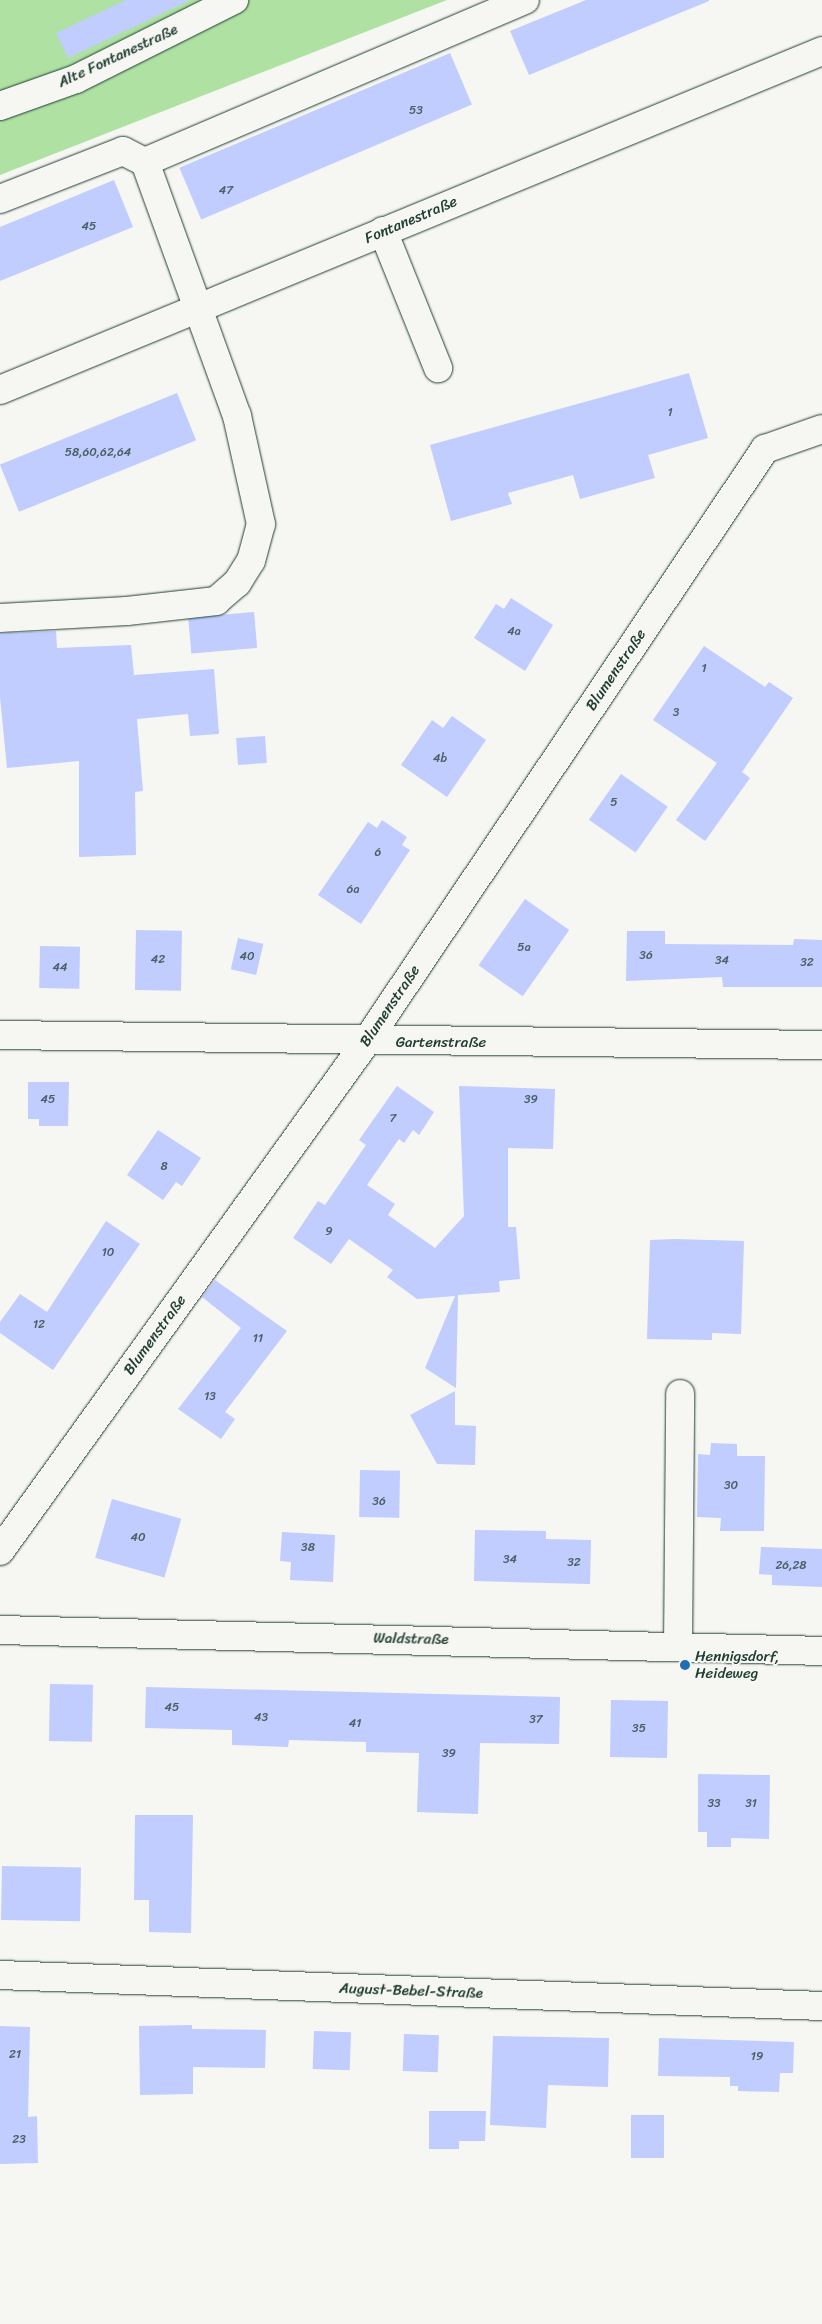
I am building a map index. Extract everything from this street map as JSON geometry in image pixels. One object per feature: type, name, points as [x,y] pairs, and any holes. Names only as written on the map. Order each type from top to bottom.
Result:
[{"type":"street","name":"Alte Fontanestraße","points":[[0,106],[76,79],[234,0]]},
{"type":"street","points":[[145,162],[525,0]]},
{"type":"street","name":"Fontanestraße","points":[[0,390],[383,231],[821,55]]},
{"type":"street","points":[[0,200],[123,151],[145,162],[237,416],[262,524],[251,561],[237,583],[216,601],[127,611],[0,618]]},
{"type":"street","points":[[383,231],[438,368]]},
{"type":"street","name":"Blumenstraße","points":[[0,1551],[366,1042],[765,450],[822,429]]},
{"type":"street","name":"Gartenstraße","points":[[0,1035],[366,1042],[822,1045]]},
{"type":"street","points":[[678,1647],[680,1394]]},
{"type":"street","name":"Waldstraße","points":[[0,1630],[822,1651]]},
{"type":"street","name":"August-Bebel-Straße","points":[[0,1975],[822,2006]]},
{"type":"green space","points":[[0,0],[447,0],[0,175]]},
{"type":"building","points":[[126,0],[190,0],[68,58],[56,33]]},
{"type":"building","points":[[586,0],[709,1],[529,75],[510,31]]},
{"type":"building","points":[[450,53],[472,105],[201,219],[179,168]]},
{"type":"building","points":[[114,180],[133,227],[0,281],[0,227]]},
{"type":"building","points":[[689,373],[708,438],[648,455],[655,478],[580,499],[573,475],[508,493],[512,504],[451,521],[430,445]]},
{"type":"building","points":[[177,393],[196,440],[19,512],[0,465]]},
{"type":"building","points":[[511,598],[553,625],[525,671],[474,638],[496,604],[504,609]]},
{"type":"building","points":[[254,612],[257,648],[191,654],[188,618]]},
{"type":"building","points":[[56,631],[57,648],[131,645],[134,675],[214,669],[219,734],[190,736],[188,714],[137,719],[143,791],[135,792],[136,855],[79,857],[79,761],[7,768],[0,697],[0,633]]},
{"type":"building","points":[[704,646],[765,687],[769,682],[793,698],[742,772],[750,778],[705,841],[676,820],[717,763],[653,720]]},
{"type":"building","points":[[452,716],[486,740],[447,797],[401,765],[432,720],[443,728]]},
{"type":"building","points":[[265,736],[267,763],[238,765],[236,738]]},
{"type":"building","points":[[621,774],[668,807],[636,853],[589,820]]},
{"type":"building","points":[[382,820],[407,837],[402,845],[410,850],[361,924],[318,895],[368,822],[377,828]]},
{"type":"building","points":[[525,899],[569,930],[523,996],[479,965]]},
{"type":"building","points":[[136,930],[182,931],[181,991],[135,990]]},
{"type":"building","points":[[627,931],[665,931],[665,944],[793,945],[794,939],[822,940],[822,987],[723,987],[722,977],[626,981]]},
{"type":"building","points":[[238,938],[263,944],[256,975],[231,969]]},
{"type":"building","points":[[40,946],[80,947],[79,989],[39,988]]},
{"type":"building","points":[[28,1082],[69,1082],[68,1126],[39,1126],[39,1119],[28,1119]]},
{"type":"building","points":[[397,1086],[434,1112],[419,1135],[413,1130],[404,1143],[399,1139],[367,1185],[395,1204],[388,1215],[435,1248],[464,1216],[459,1086],[555,1089],[553,1149],[508,1148],[508,1227],[516,1227],[520,1279],[499,1281],[500,1292],[458,1295],[456,1388],[425,1368],[455,1296],[417,1299],[387,1277],[393,1270],[349,1239],[331,1264],[293,1238],[318,1201],[325,1205],[366,1145],[359,1140]]},
{"type":"building","points":[[158,1130],[201,1158],[182,1186],[176,1182],[163,1200],[127,1175]]},
{"type":"building","points":[[106,1221],[140,1244],[53,1370],[0,1333],[0,1322],[20,1294],[47,1312]]},
{"type":"building","points":[[650,1240],[744,1241],[741,1334],[712,1333],[712,1340],[647,1339]]},
{"type":"building","points":[[215,1280],[287,1331],[225,1412],[235,1419],[221,1439],[178,1409],[241,1328],[202,1297]]},
{"type":"building","points":[[455,1391],[455,1425],[476,1426],[475,1465],[437,1464],[410,1415]]},
{"type":"building","points":[[711,1443],[737,1444],[737,1456],[765,1456],[764,1531],[720,1531],[721,1518],[697,1517],[698,1454],[710,1455]]},
{"type":"building","points":[[360,1470],[400,1471],[399,1518],[359,1517]]},
{"type":"building","points":[[112,1499],[181,1519],[164,1577],[95,1558]]},
{"type":"building","points":[[475,1530],[546,1531],[546,1539],[591,1540],[590,1584],[474,1581]]},
{"type":"building","points":[[282,1532],[335,1535],[333,1582],[290,1580],[291,1562],[280,1561]]},
{"type":"building","points":[[761,1547],[822,1549],[822,1587],[772,1585],[772,1575],[759,1574]]},
{"type":"building","points":[[50,1684],[93,1685],[92,1742],[49,1741]]},
{"type":"building","points":[[146,1687],[560,1697],[559,1744],[480,1743],[478,1814],[417,1812],[419,1753],[366,1752],[366,1742],[289,1740],[288,1747],[232,1745],[232,1730],[145,1728]]},
{"type":"building","points":[[611,1700],[668,1701],[667,1758],[610,1757]]},
{"type":"building","points":[[698,1774],[770,1775],[769,1839],[731,1838],[731,1847],[707,1847],[707,1832],[698,1832]]},
{"type":"building","points":[[135,1815],[193,1815],[191,1933],[149,1932],[149,1900],[134,1900]]},
{"type":"building","points":[[2,1866],[81,1867],[80,1921],[1,1920]]},
{"type":"building","points":[[192,2025],[192,2029],[266,2030],[265,2068],[193,2067],[193,2094],[140,2095],[139,2026]]},
{"type":"building","points":[[0,2026],[30,2027],[28,2117],[37,2116],[38,2163],[0,2164]]},
{"type":"building","points":[[314,2031],[351,2032],[350,2070],[313,2069]]},
{"type":"building","points":[[404,2034],[439,2035],[438,2072],[403,2071]]},
{"type":"building","points":[[493,2036],[609,2038],[608,2087],[548,2085],[546,2128],[490,2125]]},
{"type":"building","points":[[659,2038],[794,2042],[793,2073],[780,2073],[779,2092],[738,2091],[738,2086],[730,2086],[730,2077],[658,2076]]},
{"type":"building","points":[[429,2111],[486,2111],[485,2141],[459,2141],[459,2149],[429,2149]]},
{"type":"building","points":[[631,2115],[664,2115],[664,2158],[631,2158]]},
{"type":"place","name":"Hennigsdorf, Heideweg","points":[[685,1665]]}]
